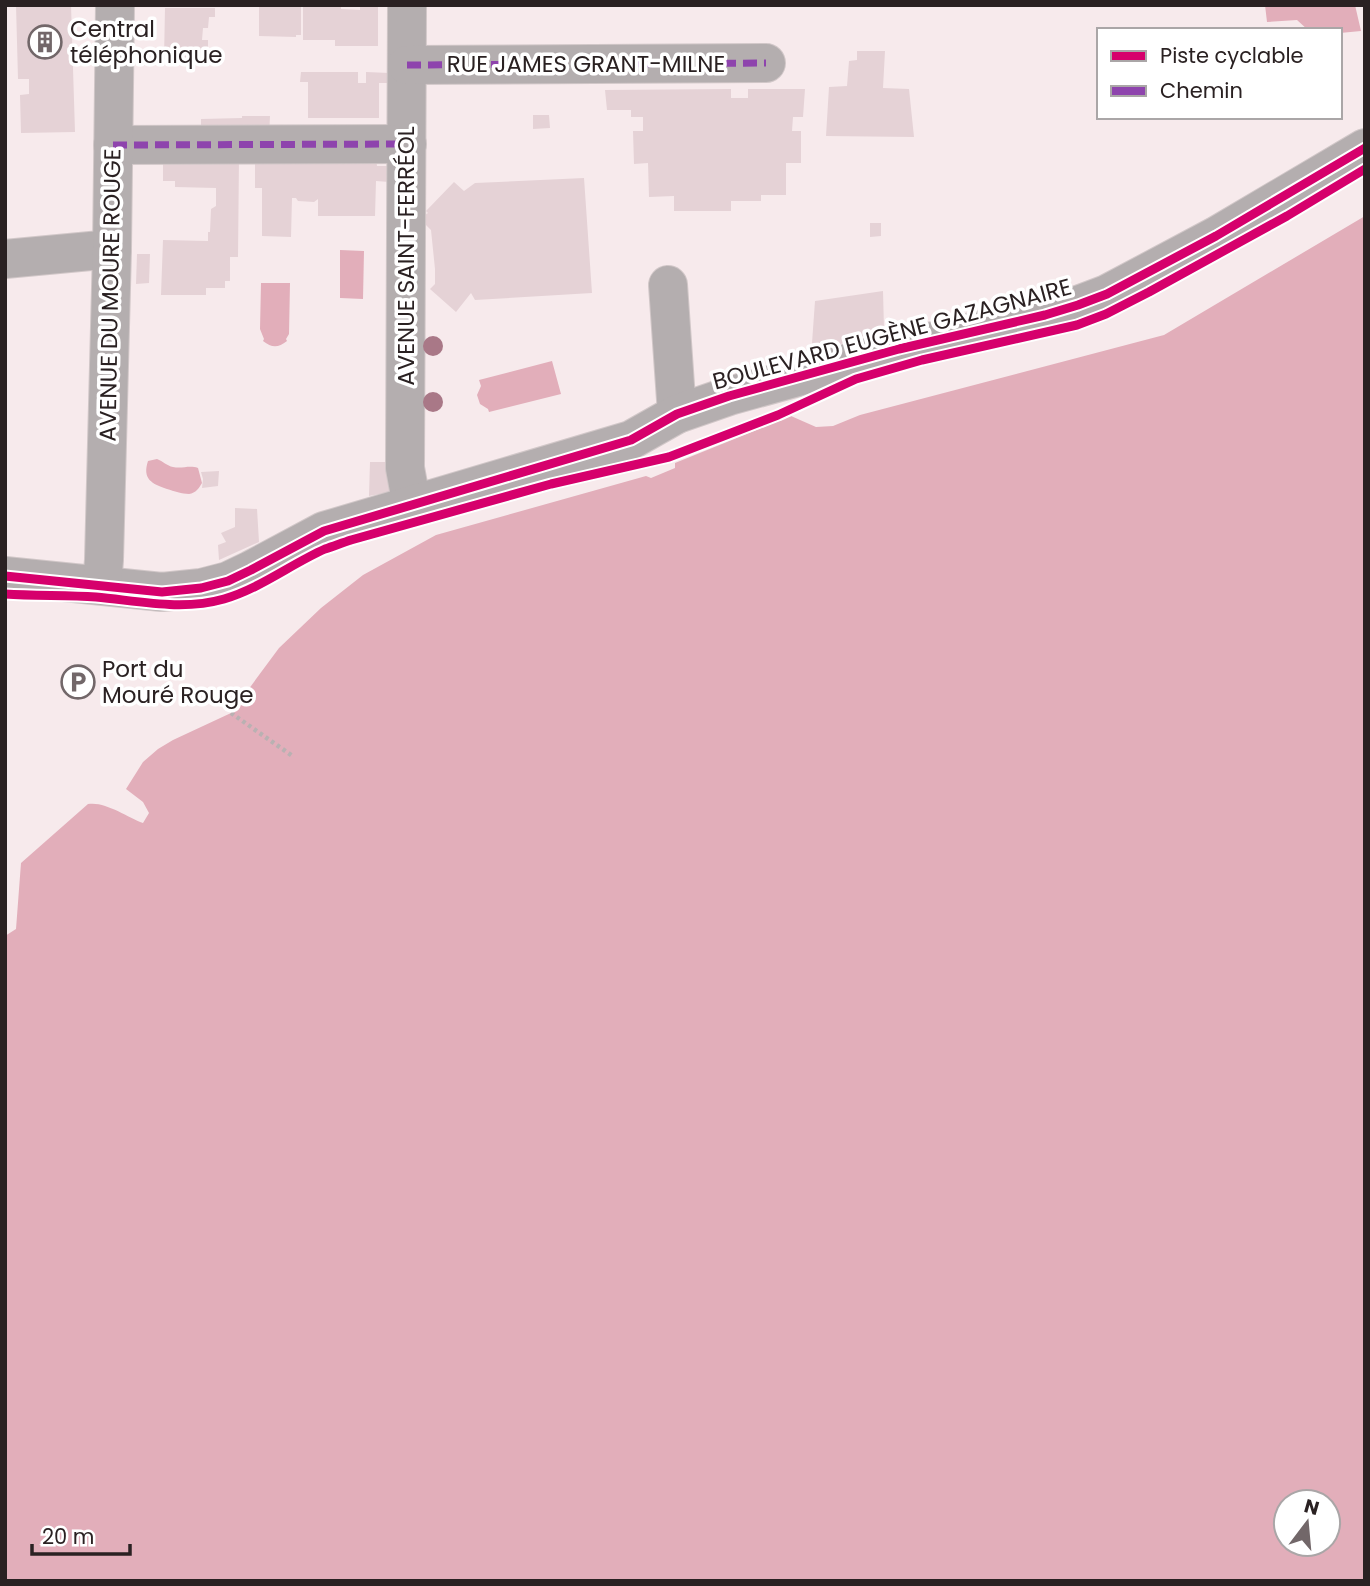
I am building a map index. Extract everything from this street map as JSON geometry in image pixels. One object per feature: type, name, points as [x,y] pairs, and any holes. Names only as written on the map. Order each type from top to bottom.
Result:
[{"type":"street","name":"AVENUE DU MOURE ROUGE","points":[[102,584],[112,249],[115,5]]},
{"type":"street","name":"AVENUE SAINT-FERRÉOL","points":[[407,5],[405,468],[412,506]]},
{"type":"street","name":"RUE JAMES GRANT-MILNE","points":[[407,65],[766,63]]},
{"type":"street","points":[[113,145],[407,144]]},
{"type":"street","name":"BOULEVARD EUGÈNE GAZAGNAIRE","points":[[5,576],[162,592],[201,588],[228,581],[324,531],[631,440],[677,414],[775,383],[900,349],[1033,318],[1107,294],[1216,236],[1365,148]]},
{"type":"street","points":[[5,259],[112,249]]},
{"type":"street","points":[[668,285],[677,414]]},
{"type":"path","points":[[231,713],[294,757]]},
{"type":"shaded area","points":[[1265,5],[1355,5],[1361,31],[1342,33],[1342,28],[1306,28],[1297,20],[1267,22]]},
{"type":"shaded area","points":[[1365,216],[1365,1581],[5,1581],[5,936],[16,929],[21,863],[88,804],[109,807],[143,823],[149,813],[143,802],[126,789],[143,762],[173,740],[231,713],[279,648],[321,608],[363,575],[436,535],[646,476],[651,478],[675,468],[675,463],[791,416],[816,427],[833,426],[860,415],[1164,335]]},
{"type":"shaded area","points":[[340,250],[364,251],[363,299],[340,298]]},
{"type":"shaded area","points":[[261,283],[290,283],[289,334],[287,341],[278,346],[263,341],[260,329]]},
{"type":"shaded area","points":[[552,361],[561,394],[489,412],[480,404],[477,395],[481,386],[479,380]]},
{"type":"shaded area","points":[[157,459],[173,467],[198,468],[202,483],[189,494],[157,485],[147,476],[146,467],[148,461]]},
{"type":"building","name":"Central téléphonique","points":[[16,5],[71,5],[75,132],[21,133],[20,95],[29,94],[29,79],[18,79]]},
{"type":"building","points":[[259,5],[301,5],[301,35],[259,36]]},
{"type":"building","points":[[303,5],[341,5],[341,9],[360,10],[360,5],[378,5],[378,46],[335,46],[335,40],[303,40]]},
{"type":"building","points":[[165,8],[215,8],[215,17],[209,17],[208,28],[203,28],[202,40],[208,40],[208,52],[213,52],[213,59],[164,59]]},
{"type":"building","points":[[857,51],[885,51],[883,88],[909,89],[914,137],[826,136],[829,87],[847,86],[849,61],[857,60]]},
{"type":"building","points":[[301,72],[358,72],[358,83],[366,83],[366,72],[389,73],[389,83],[379,83],[379,118],[308,118],[308,82],[300,82]]},
{"type":"building","points":[[731,89],[731,98],[748,98],[748,89],[805,89],[803,117],[793,117],[792,131],[801,131],[801,163],[786,163],[786,195],[761,195],[761,201],[731,201],[731,211],[674,211],[674,196],[649,197],[648,163],[634,164],[633,131],[643,131],[643,117],[631,117],[631,110],[607,110],[605,90]]},
{"type":"building","points":[[533,115],[549,115],[550,128],[533,129]]},
{"type":"building","points":[[270,116],[269,137],[201,137],[201,119]]},
{"type":"building","points":[[163,157],[239,157],[238,257],[230,257],[230,281],[225,281],[225,288],[206,288],[206,295],[161,295],[163,240],[208,241],[211,209],[216,206],[216,188],[175,187],[175,181],[163,181]]},
{"type":"building","points":[[376,157],[377,166],[390,166],[389,182],[376,181],[375,216],[318,216],[318,199],[314,202],[292,198],[291,237],[262,236],[262,188],[255,188],[255,163]]},
{"type":"building","points":[[584,178],[592,293],[475,300],[471,293],[456,312],[430,289],[435,284],[435,269],[431,230],[425,224],[425,215],[454,182],[464,191],[475,183]]},
{"type":"building","points":[[870,223],[881,223],[881,236],[870,237]]},
{"type":"building","points":[[137,254],[150,254],[149,283],[136,284]]},
{"type":"building","points":[[883,291],[884,329],[818,352],[812,343],[815,301]]},
{"type":"building","points":[[370,462],[390,462],[390,492],[369,496]]},
{"type":"building","points":[[219,471],[218,486],[202,488],[201,472]]},
{"type":"building","points":[[235,508],[257,509],[259,542],[219,560],[218,545],[226,542],[221,533],[235,527]]},
{"type":"marked path","points":[[407,65],[766,63]]},
{"type":"marked path","points":[[113,145],[407,144]]},
{"type":"cycle path","points":[[5,576],[162,592],[201,588],[228,581],[324,531],[631,440],[677,414],[729,396],[899,349],[1045,315],[1107,294],[1216,236],[1365,148]]},
{"type":"cycle path","points":[[5,594],[96,597],[176,605],[224,599],[251,589],[312,555],[351,540],[551,484],[669,457],[778,415],[856,379],[922,360],[1077,325],[1149,292],[1287,216],[1365,169]]},
{"type":"place","name":"Central téléphonique","points":[[45,42]]},
{"type":"place","name":"Port du Mouré Rouge","points":[[78,682]]}]
